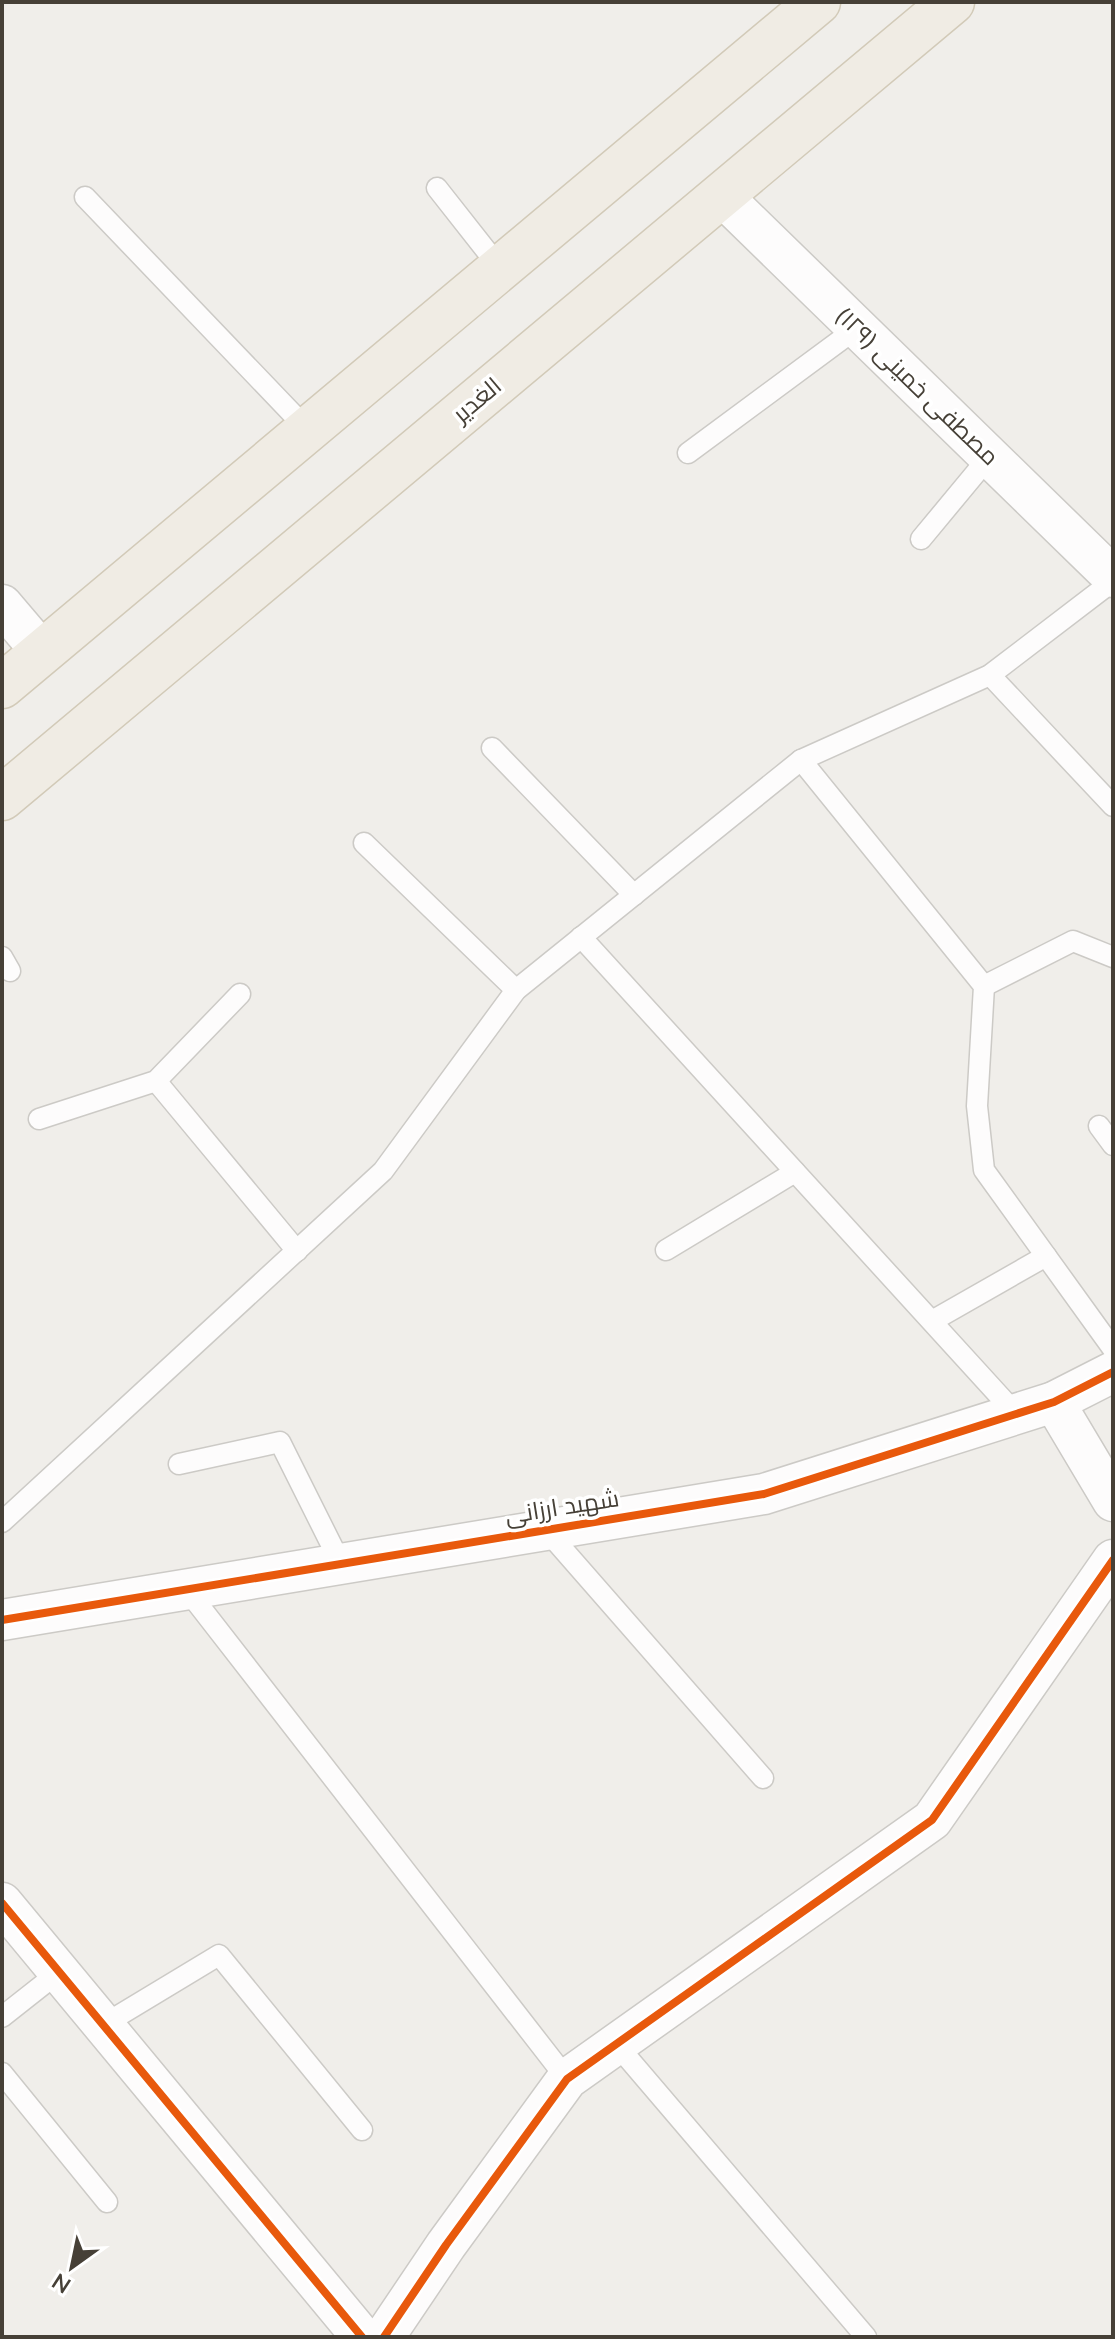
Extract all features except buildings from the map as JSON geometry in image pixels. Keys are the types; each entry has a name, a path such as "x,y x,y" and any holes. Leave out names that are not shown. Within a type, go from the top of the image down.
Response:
{"main road":[{"path":"2,686 818,2"},
{"name":"الغدیر","path":"2,798 952,2"}],"street":[{"name":"مصطفی خمینی (۱۲۹)","path":"721,195 1113,579"},
{"path":"2,605 42,652"},
{"name":"شهید ارزانی","path":"2,1620 764,1494 1054,1402 1113,1372"},
{"path":"1054,1402 1113,1501"},
{"path":"384,2337 446,2245 567,2079 932,1820 1113,1560"},
{"path":"2,1903 362,2337"}],"lane":[{"path":"437,188 500,268"},
{"path":"85,197 308,430"},
{"path":"688,453 857,328"},
{"path":"921,539 989,457"},
{"path":"2,1522 383,1171 516,990 801,760 990,675 1113,579"},
{"path":"990,675 1113,806"},
{"path":"492,748 634,895"},
{"path":"801,760 984,986 977,1106 984,1170 1113,1349"},
{"path":"364,843 516,990"},
{"path":"581,937 1016,1414"},
{"path":"984,986 1073,941 1113,957"},
{"path":"39,1119 156,1081 240,994"},
{"path":"156,1081 297,1251"},
{"path":"1099,1126 1113,1145"},
{"path":"666,1250 795,1172"},
{"path":"932,1321 1046,1256"},
{"path":"179,1464 280,1442 341,1564"},
{"path":"546,1530 763,1778"},
{"path":"187,1590 567,2079"},
{"path":"103,2025 219,1955 362,2130"},
{"path":"2,2017 59,1972"},
{"path":"616,2044 866,2337"},
{"path":"2,2073 107,2202"}],"cycle path":[{"path":"2,1620 764,1494 1054,1402 1113,1372"},
{"path":"384,2337 446,2245 567,2079 932,1820 1113,1560"},
{"path":"2,1903 362,2337"}]}
